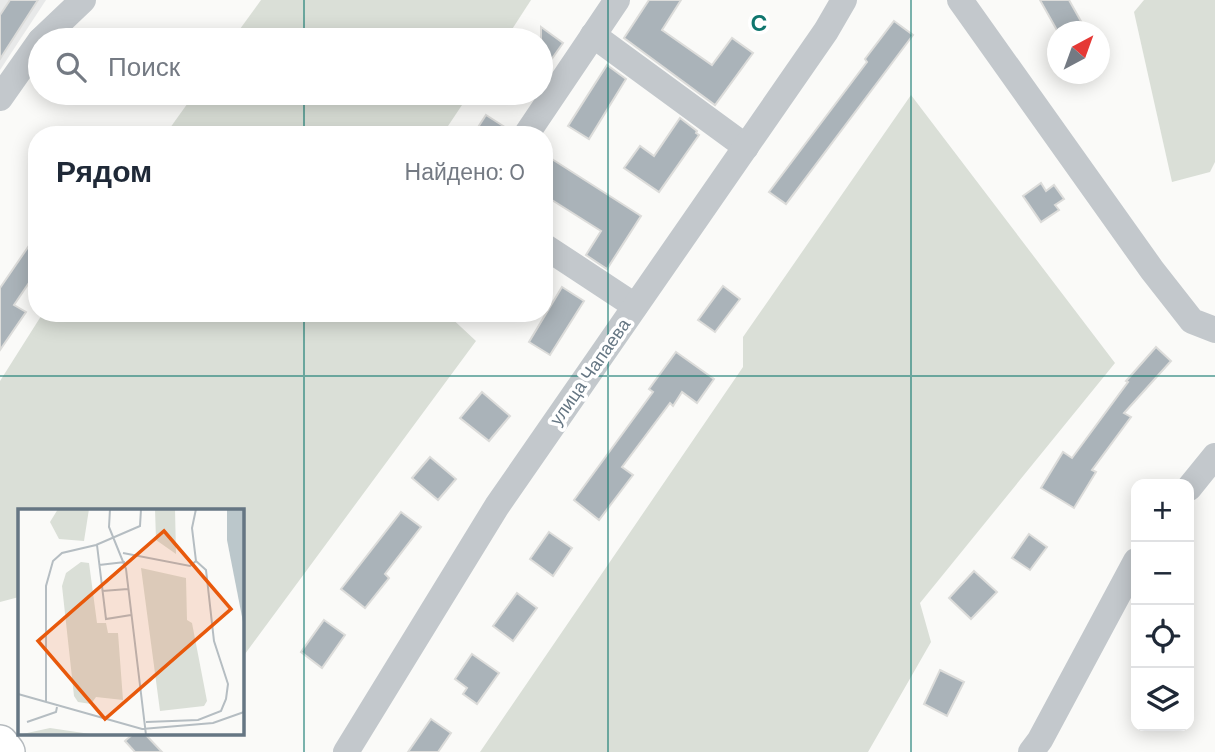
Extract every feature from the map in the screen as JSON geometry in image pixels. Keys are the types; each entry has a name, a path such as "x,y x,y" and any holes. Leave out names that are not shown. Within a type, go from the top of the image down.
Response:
{"main road":[{"path":"0,743 7,752"}],"street":[{"path":"54,28 83,0"},
{"path":"553,95 617,0"},
{"name":"улица Чапаева","path":"346,752 497,506 826,31 844,0"},
{"path":"960,0 1152,270 1192,321 1215,330"},
{"path":"593,35 746,146"},
{"path":"0,98 28,58"},
{"path":"532,126 546,105"},
{"path":"553,252 635,306"},
{"path":"1194,482 1215,456"},
{"path":"1031,752 1131,570"}],"shaded area":[{"path":"0,0 46,0 0,70"},
{"path":"261,0 531,0 513,28 241,28"},
{"path":"1144,0 1215,0 1215,162 1210,172 1172,182 1134,12"},
{"path":"911,95 1115,363 920,603 931,642 868,752 480,752 743,367 743,337"},
{"path":"186,105 462,105 448,126 171,126"},
{"path":"37,322 456,322 476,341 243,657 243,509 18,509 18,597 0,602 0,381"}],"building":[{"path":"10,0 38,0 0,59 0,15"},
{"path":"649,0 681,0 662,30 712,65 732,38 753,53 715,105 624,38"},
{"path":"1040,0 1069,0 1081,21 1052,21"},
{"path":"894,21 913,35 786,204 769,192 867,62 865,59"},
{"path":"553,36 563,43 553,57"},
{"path":"607,65 626,79 589,139 568,126"},
{"path":"486,115 503,126 479,126"},
{"path":"680,118 699,135 659,192 624,168 640,146 654,156"},
{"path":"553,160 641,216 607,269 586,255 601,231 553,201"},
{"path":"1041,183 1046,191 1054,185 1064,199 1055,205 1059,210 1041,222 1023,196"},
{"path":"28,247 28,284 14,305 26,312 0,350 0,288"},
{"path":"723,286 740,299 715,332 698,320"},
{"path":"562,287 584,301 550,355 529,342 541,322 553,322 553,302"},
{"path":"1156,347 1171,361 1124,413 1131,417 1092,470 1096,472 1074,508 1041,488 1063,452 1072,458 1128,382 1126,381"},
{"path":"676,352 714,379 697,403 682,392 673,406 670,403 622,467 633,475 599,520 574,500 653,392 649,389"},
{"path":"482,392 510,416 489,441 460,418"},
{"path":"430,457 456,479 438,500 412,478"},
{"path":"401,512 421,527 385,574 389,578 365,608 341,589"},
{"path":"549,532 572,548 553,576 530,559"},
{"path":"1029,534 1047,547 1030,570 1012,558"},
{"path":"974,571 997,592 971,619 949,598"},
{"path":"517,593 537,608 513,641 493,626"},
{"path":"324,620 345,635 322,668 301,652"},
{"path":"472,654 499,673 477,704 463,694 467,688 455,679"},
{"path":"940,670 964,682 947,716 924,704"},
{"path":"431,719 451,733 438,752 408,752"},
{"path":"133,734 145,734 162,752 135,752 125,741"}]}
